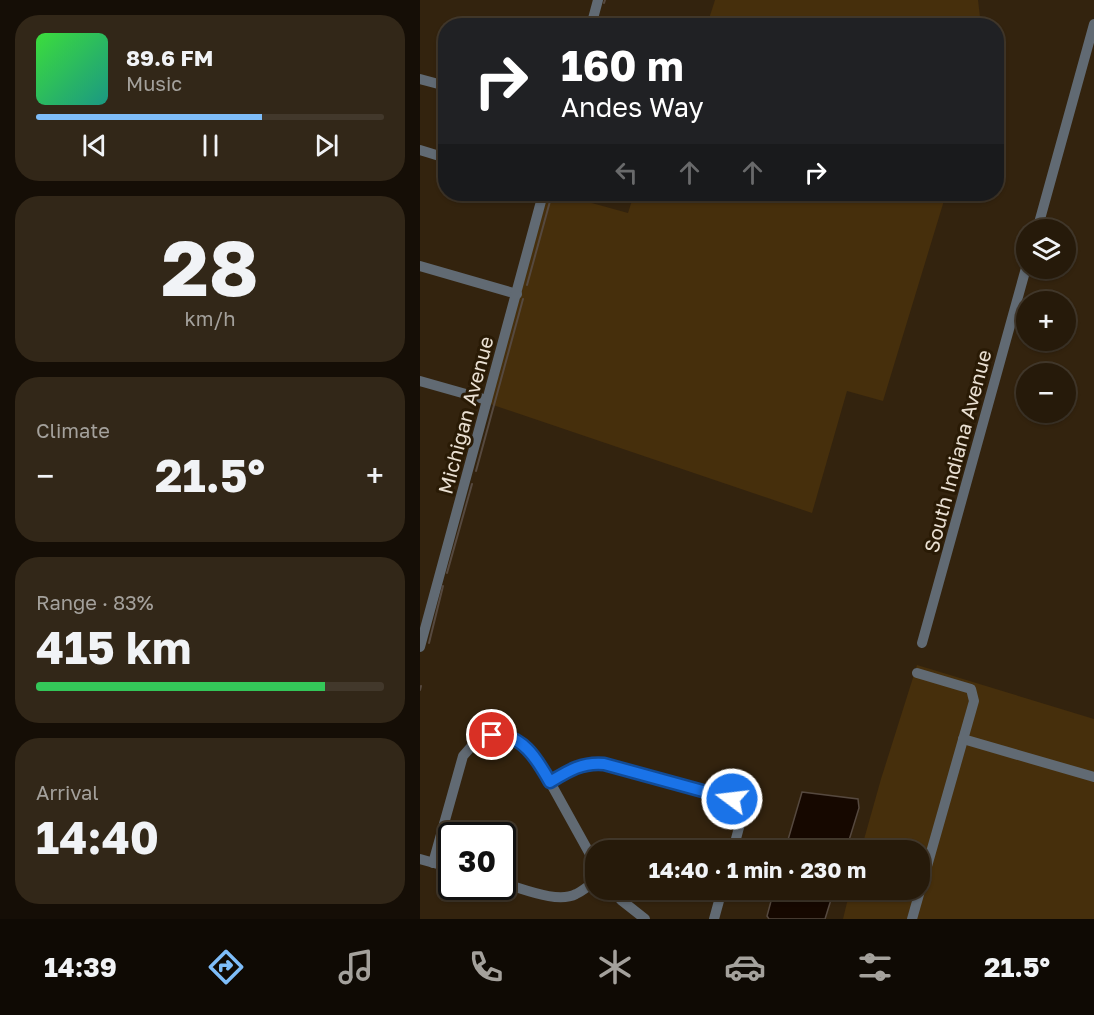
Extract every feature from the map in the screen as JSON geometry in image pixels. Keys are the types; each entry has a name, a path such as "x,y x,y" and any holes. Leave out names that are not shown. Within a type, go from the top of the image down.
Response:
{"street":[{"path":"593,18 598,0"},
{"path":"1040,219 1094,24"},
{"path":"420,79 438,84"},
{"path":"420,150 438,156"},
{"name":"Michigan Avenue","path":"420,647 541,201"},
{"path":"420,266 517,294"},
{"name":"South Indiana Avenue","path":"922,643 1023,279"},
{"path":"420,381 487,400"},
{"path":"912,919 974,701 971,689 917,673"},
{"path":"433,863 463,756 477,740 500,734 518,741 540,764 585,845"},
{"path":"963,739 1094,777"},
{"path":"550,782 571,769 597,763 732,799 741,810 736,840"},
{"path":"420,859 438,864"},
{"path":"516,886 546,895 563,897 576,894 585,888"},
{"path":"621,900 645,919"},
{"path":"714,919 719,900"}],"shaded area":[{"path":"715,0 978,0 980,17 976,18 709,18"},
{"path":"545,201 584,201 628,213 632,201 944,201 883,401 847,391 812,513 490,404"},
{"path":"917,665 1094,719 1094,919 843,919 848,900 930,900 930,840 864,840"},
{"path":"802,792 858,799 859,808 849,840 788,840"},
{"path":"771,900 831,900 825,919 769,919 767,916"}],"waterway":[{"path":"527,285 550,201"},
{"path":"476,471 523,299"},
{"path":"447,573 472,484"},
{"path":"429,643 443,586"},
{"path":"420,690 421,686"}],"route":[{"path":"492,735 512,737 525,746 540,764 550,782 571,769 590,763 604,764 732,799"}]}
